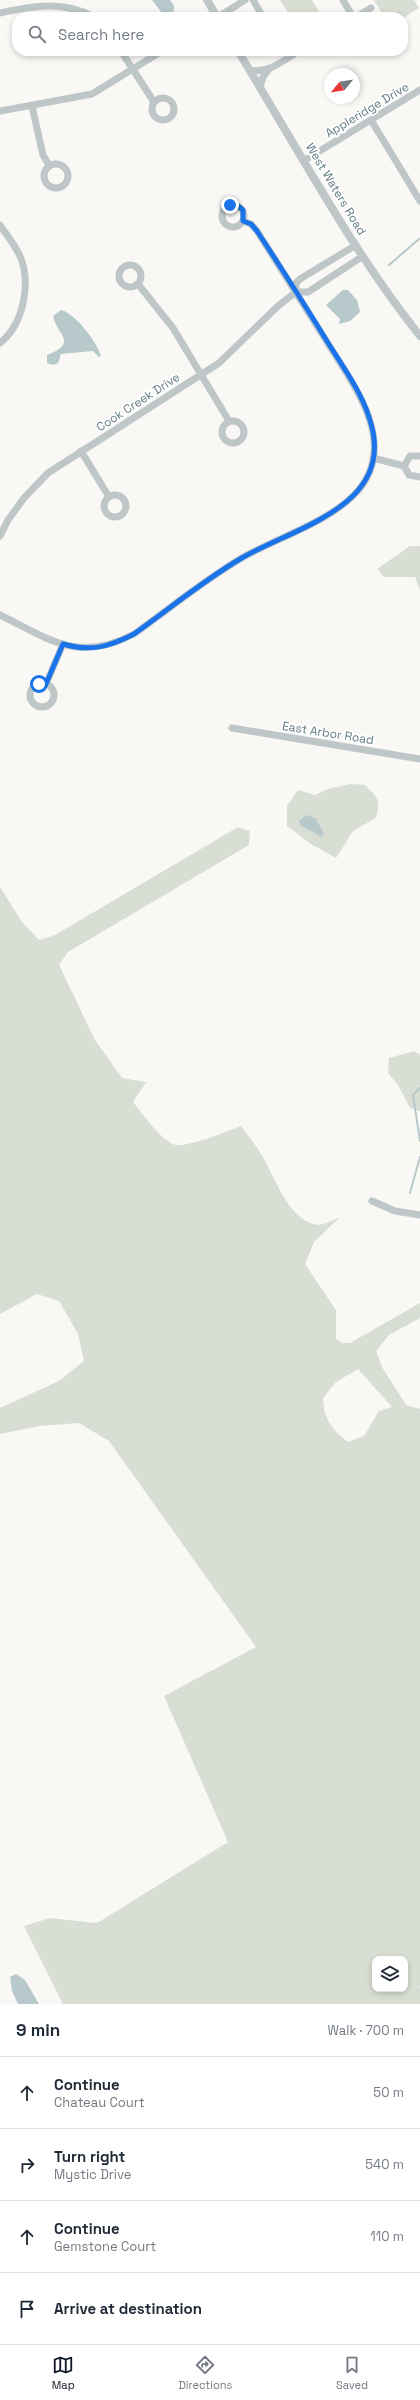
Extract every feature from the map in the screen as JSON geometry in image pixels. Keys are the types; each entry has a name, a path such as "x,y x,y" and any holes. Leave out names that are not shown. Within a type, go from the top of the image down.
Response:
{"street":[{"path":"207,0 215,12"},
{"path":"226,12 245,0"},
{"path":"253,0 260,12"},
{"path":"343,0 351,12"},
{"path":"0,13 36,5 56,4 69,5 84,12"},
{"path":"364,12 371,8"},
{"path":"124,56 154,102"},
{"path":"0,111 92,94 154,56"},
{"name":"West Waters Road","path":"241,56 362,256 395,304 420,336"},
{"path":"250,70 257,72 269,69 291,56"},
{"path":"260,87 263,76 269,69"},
{"name":"Appleridge Drive","path":"305,160 420,90"},
{"path":"32,106 42,155 49,165"},
{"path":"371,120 420,201"},
{"path":"0,615 50,640 63,644 86,648 99,648 115,644 134,634 240,559 344,506 366,479 371,469 374,449 369,417 349,377 257,231 251,224 243,221"},
{"path":"0,225 19,254 24,272 25,289 14,326 0,343"},
{"name":"Cook Creek Drive","path":"296,292 296,283 300,279 356,245"},
{"name":"Cook Creek Drive","path":"0,536 8,520 38,482 81,451 202,374 234,350 253,328 296,292 308,292 362,256"},
{"path":"138,284 173,328 229,421"},
{"path":"81,451 109,497"},
{"path":"404,466 410,456 420,456"},
{"path":"373,458 404,466"},
{"path":"404,466 408,475 420,477"},
{"path":"46,684 63,644"},
{"name":"East Arbor Road","path":"232,728 420,759"},
{"path":"372,1201 396,1211 420,1215"}],"shaded area":[{"path":"152,0 170,0 174,6 173,12 161,12"},
{"path":"280,0 312,0 319,12 288,12"},
{"path":"374,0 414,0 419,8 408,15 408,12 381,12"},
{"path":"343,290 348,290 357,300 360,312 350,321 339,324 340,319 326,305"},
{"path":"61,310 73,316 79,322 95,343 101,356 99,357 93,351 61,354 58,363 53,365 47,363 47,355 57,351 62,347 64,342 64,338 55,323 53,316"},
{"path":"410,546 420,546 420,590 415,577 384,577 377,569"},
{"path":"351,784 365,785 376,796 378,807 376,818 353,831 336,858 311,844 287,826 287,806 298,790 315,795 328,789"},
{"path":"306,815 315,818 324,833 322,837 300,825 299,821"},
{"path":"238,827 250,831 249,845 68,952 59,965 95,1040 122,1078 146,1082 133,1102 165,1139 176,1145 190,1144 241,1126 260,1152 284,1197 297,1214 304,1220 317,1225 339,1218 314,1242 305,1264 336,1310 336,1339 342,1343 350,1343 420,1303 420,1318 389,1335 376,1351 382,1367 406,1405 420,1409 420,1986 418,1988 420,1987 420,2004 63,2004 24,1926 50,1918 97,1923 228,1842 164,1696 256,1647 109,1441 79,1423 39,1426 0,1434 0,1408 59,1381 84,1361 78,1334 59,1301 37,1294 0,1314 0,887 22,922 39,940 55,935","holes":["358,1369 392,1407 379,1411 364,1436 348,1442 337,1433 327,1418 323,1398 336,1382"]},
{"path":"414,1051 420,1055 420,1111 410,1108 398,1085 388,1073 389,1058"},
{"path":"16,1974 25,1980 39,2004 18,2004 12,1991 10,1977"}],"waterway":[{"path":"389,265 419,239"},
{"path":"420,1088 413,1095 420,1141"},
{"path":"410,1193 420,1157"}],"route":[{"path":"39,684 46,684 63,644 72,647 99,648 115,644 134,634 240,559 329,516 344,506 366,479 371,469 374,449 373,431 362,401 349,377 290,281 257,231 251,224 243,221 244,214 241,207 230,205"}]}
